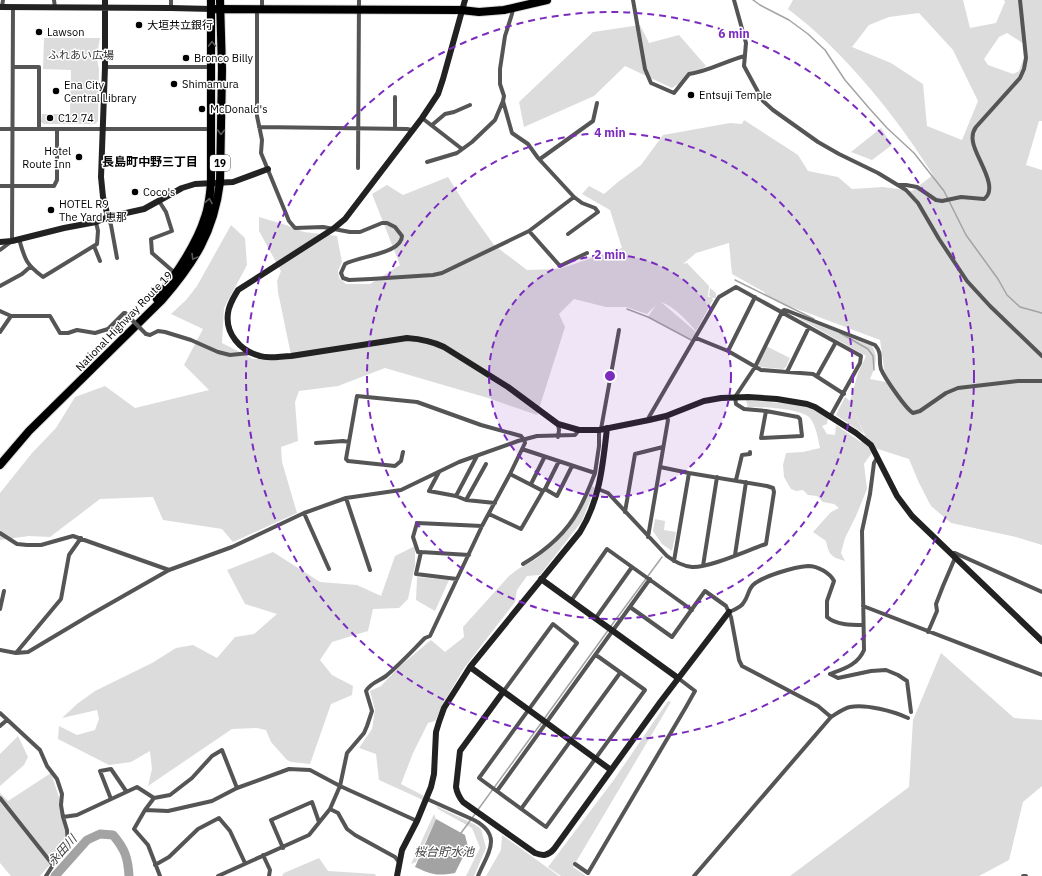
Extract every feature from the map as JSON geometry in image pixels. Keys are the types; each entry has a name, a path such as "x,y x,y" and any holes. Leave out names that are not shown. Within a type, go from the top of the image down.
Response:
{"highway":[{"name":"National Highway Route 19","path":"0,460 158,297 186,256 200,230 216,183 222,69 216,9 211,0"},
{"name":"National Highway Route 19","path":"0,465 7,455 180,279 209,230 218,199 212,129 212,67 216,9 220,0"},
{"path":"216,9 260,9 359,4 486,12 513,8 546,0"}],"street":[{"path":"2,0 1,7 216,9"},
{"path":"54,0 55,8"},
{"path":"105,0 101,177 103,197 111,224 116,258"},
{"path":"171,0 171,8"},
{"path":"262,0 260,9 257,116 262,140 261,153 286,216 293,227 333,229 343,232 360,232 385,222 395,226 402,236 400,244 393,249 356,259 345,264 341,270 341,275 343,278 349,280 433,275 442,273 529,231 574,197"},
{"path":"465,0 461,10 441,89 422,118 352,210 333,229 238,290 231,301 228,313 228,325 232,335 239,345 261,357 291,356 407,338 420,338 433,342 457,355 508,387 558,424 578,430 603,429 649,420 666,416 704,402 736,397 777,399 815,407 856,432 871,445 897,496 922,527 1042,641"},
{"path":"633,0 644,69 651,83 674,93 689,74 704,71 736,58 745,56"},
{"path":"734,0 746,43 745,69 756,86 762,101 808,135 829,148 878,173 906,190 918,203 939,239 968,281 990,306 1042,356"},
{"path":"898,185 916,187 936,200 960,197 984,199 988,195 990,186 973,142 973,132 1020,78 1024,69 1026,58 1020,0"},
{"path":"358,168 359,4"},
{"path":"12,241 12,67 14,7"},
{"path":"427,162 457,153 472,142 495,120 504,96 500,84 500,69 505,36 513,8"},
{"path":"12,67 39,67 39,129"},
{"path":"104,67 212,67"},
{"path":"395,97 395,129"},
{"path":"503,101 512,133 528,144 574,197 582,203 594,208 598,212 568,234"},
{"path":"540,159 593,120 597,104"},
{"path":"432,125 445,114 470,105"},
{"path":"422,118 462,149"},
{"path":"259,127 412,130"},
{"path":"0,129 212,129"},
{"path":"0,186 54,186 57,180 57,129"},
{"path":"0,242 12,241 64,228 96,222 108,217 144,209 182,188 195,184 238,181 268,169"},
{"path":"159,201 166,212 172,231 151,239 152,252 175,273"},
{"path":"19,239 30,267 43,278 97,244 98,238 96,222"},
{"path":"529,231 560,266 587,253"},
{"path":"0,250 12,241"},
{"path":"94,246 100,261"},
{"path":"0,286 22,274 30,267"},
{"path":"649,420 649,417 658,401 719,297 736,287 859,354 861,358 860,363 830,417"},
{"path":"728,351 754,297"},
{"path":"782,312 784,310 788,311 875,345 879,350 880,366 883,373 906,407 913,412 920,411 946,393 958,388 1018,380 1042,382"},
{"path":"0,311 11,316 50,316 60,333 68,333 77,330 95,333 108,329 124,312 146,334 150,335 158,331 165,332 230,355 250,352"},
{"path":"766,411 761,438 802,436 800,420 798,417 766,411 740,408 736,404 736,397 755,367 782,312"},
{"path":"0,332 11,316"},
{"path":"787,372 809,327"},
{"path":"523,564 544,550 566,529 578,512 595,473 619,330"},
{"path":"696,338 728,351 761,370 813,374 844,394"},
{"path":"817,376 836,342"},
{"path":"218,876 310,835 330,809 340,786 347,753 364,734 372,711 366,691 371,685 379,681 393,670 424,638 430,636 482,526 525,443 521,436 481,425 417,402 357,396 346,460 395,466 401,461 403,452"},
{"path":"648,538 668,420 666,416"},
{"path":"558,424 560,430 558,437"},
{"path":"397,876 402,850 427,799 434,774 436,732 438,722 451,696 470,668 580,532 588,519 598,489 603,465 603,429"},
{"path":"0,650 28,652 169,570 232,547 304,513 346,498 401,490 459,462 537,436 558,437 575,435 578,430"},
{"path":"316,443 349,442"},
{"path":"625,512 635,454 663,447"},
{"path":"522,449 544,458 559,461 595,473"},
{"path":"736,480 742,455 750,454 750,452"},
{"path":"456,496 477,456"},
{"path":"531,484 544,458"},
{"path":"877,458 874,463 870,494 862,531 864,650 862,655 854,664 830,674 838,678 871,671 886,670 898,675 907,681 911,712"},
{"path":"489,514 521,530 559,461"},
{"path":"466,500 486,464"},
{"path":"510,474 557,496 572,466"},
{"path":"598,489 608,493 648,538 674,561 682,565 691,567 703,566 766,544 774,492 770,487 660,467"},
{"path":"438,472 428,491 456,496 466,500 495,503"},
{"path":"674,561 689,473"},
{"path":"703,566 718,477"},
{"path":"735,555 746,482"},
{"path":"346,498 370,570"},
{"path":"304,513 329,569"},
{"path":"469,555 418,552 413,537 417,523 482,526"},
{"path":"0,533 18,544 27,545 41,545 73,536 169,570"},
{"path":"16,652 61,599 69,555 81,538"},
{"path":"571,601 607,549 692,610"},
{"path":"421,552 416,574 458,579"},
{"path":"928,632 937,611 936,604 954,553 1042,592"},
{"path":"596,655 645,690 546,827 479,778 577,643 553,624 458,754 456,792 463,802 535,853 545,856 554,850 678,678 729,612 744,604 752,586 774,574 809,566 820,569 832,575 834,581 827,601 827,617 832,621 863,625"},
{"path":"595,619 632,567"},
{"path":"541,579 695,691 588,873 575,864"},
{"path":"497,790 650,579"},
{"path":"0,609 4,591"},
{"path":"630,607 672,637 705,591 726,606 729,612 739,660 742,666 818,706 831,717"},
{"path":"864,606 1042,675"},
{"path":"470,668 611,770"},
{"path":"521,809 620,673"},
{"path":"694,876 831,717 849,707 868,707 895,712 908,718"},
{"path":"0,713 40,750 47,766 57,779 62,794 61,805 67,830 68,843 46,876"},
{"path":"0,726 7,720"},
{"path":"160,876 148,845 134,828 154,798 170,795 192,778 212,756 222,750 237,788"},
{"path":"111,799 100,771 111,769 126,791"},
{"path":"145,810 168,810 212,801 237,788 289,769 310,770 340,786 417,821"},
{"path":"63,817 77,814 137,787 154,798"},
{"path":"0,798 53,865"},
{"path":"427,799 474,820 487,830 492,841 489,854 478,876"},
{"path":"282,848 271,820 312,802 320,822"},
{"path":"330,809 338,813 347,829 395,857 400,862"},
{"path":"155,865 169,857 198,829 219,818 230,831 245,863"},
{"path":"263,855 270,870 269,876"}],"green space":[{"path":"793,0 963,0 970,28 996,23 1005,2 1004,0 1042,0 1042,121 1039,121 1026,165 1042,170 1042,545 1016,537 951,523 931,506 909,459 875,448 864,464 867,489 845,538 841,553 845,561 831,555 826,541 813,532 831,512 839,508 834,504 823,502 817,496 808,495 803,490 796,491 791,489 784,477 783,465 786,453 803,452 820,448 814,424 810,418 798,412 771,408 748,407 746,400 804,405 828,417 827,424 822,426 827,434 835,435 836,425 861,442 865,435 853,409 864,434 836,415 845,397 850,401 858,373 866,356 795,316 872,346 876,358 875,366 870,379 886,382 880,340 776,301 767,296 764,292 732,274 729,243 696,253 683,264 687,263 709,286 708,297 711,297 709,296 710,288 716,293 716,298 712,298 713,300 696,331 676,310 661,302 696,332 692,340 648,317 656,305 647,314 626,307 606,307 574,299 559,314 565,327 537,415 488,398 385,368 338,386 299,391 295,402 298,441 281,447 282,462 297,513 233,542 222,529 163,520 153,497 100,499 50,537 29,536 0,540 0,493 32,453 56,428 75,397 105,386 135,408 209,390 184,365 203,329 171,314 186,300 197,286 231,225 245,238 247,265 224,308 222,343 253,359 291,355 278,292 277,281 281,271 259,231 259,217 304,232 337,236 342,262 338,271 339,278 346,284 370,284 400,265 372,194 387,185 403,195 448,177 494,245 527,270 559,269 622,248 610,210 582,194 589,186 604,194 641,165 663,135 730,123 742,124 744,120 798,155 808,171 838,177 852,189 883,187 912,191 933,175 903,130 849,64 829,44 788,9","holes":["919,13 953,50 978,101 962,140 927,126 923,84 891,63 852,47 869,25 889,17","1007,33 1024,44 1026,52 1019,71 1013,74 988,65 984,59 999,37"]},
{"path":"640,25 649,43 679,35 706,66 672,88 625,66 594,96 524,127 519,102 593,32"},
{"name":"ふれあい広場","path":"44,38 100,38 97,57 99,69 98,121 95,124 44,124 41,122 42,114 70,114 71,70 43,69"},
{"path":"881,128 892,145 872,160 851,152"},
{"path":"766,346 790,358 786,367 783,369 759,367 758,363"},
{"path":"592,486 595,488 582,521 540,575 527,576 517,590 515,602 464,668 435,721 428,723 413,753 401,784 424,796 423,800 379,780 376,754 359,748 372,729 375,710 370,691 381,686 400,666 431,640 445,652 464,637 463,627 509,576 536,559 555,543 574,521"},
{"path":"655,519 665,521 664,530 676,532 672,551 662,544 653,531"},
{"path":"415,546 415,565 408,599 399,608 373,609 368,631 332,642 320,660 332,675 353,686 352,695 331,704 310,764 291,762 287,760 271,742 266,730 257,728 232,729 148,786 152,769 150,751 131,762 109,765 58,739 59,726 77,735 95,730 99,719 97,710 62,718 77,704 95,691 152,663 176,648 193,645 217,658 235,637 254,634 277,614 245,604 227,570 273,552 320,582 357,585 381,596 395,556"},
{"path":"417,577 449,580 435,611 416,600"},
{"path":"941,653 1014,718 1042,720 1042,786 1023,802 1009,860 979,876 790,876 909,787 913,720"},
{"path":"668,701 671,702 573,867 586,876 561,876 548,867 613,781"},
{"path":"18,736 28,757 24,765 0,786 0,754"},
{"path":"51,773 66,818 71,840 40,876 11,876 0,863 0,793 8,801"},
{"path":"436,806 474,824 481,829 486,848 474,876 466,876 480,848 472,828 438,809"},
{"path":"434,814 436,819 416,862 411,864"},
{"path":"502,835 559,876 486,876 501,850"},
{"path":"319,858 328,871 375,874 376,876 282,876 284,873"}],"water":[{"name":"桜台貯水池","path":"436,819 465,835 468,847 455,873 434,874 415,867"}],"waterway":[{"path":"753,0 789,20 808,34 825,50 845,80 887,128 914,153 944,191 966,235 998,279 1007,295 1020,307 1042,313"},
{"path":"735,280 814,319"},
{"path":"627,309 648,317 693,341"},
{"path":"840,333 868,349 873,356 874,370"},
{"path":"611,626 662,557"},
{"path":"544,719 609,629"},
{"path":"477,811 542,722"},
{"path":"461,833 475,814"},
{"name":"永田川","path":"55,876 87,840 100,834 113,835 123,849 127,859 129,876"}],"place":[{"name":"大垣共立銀行","path":"139,25"},
{"name":"Lawson","path":"39,32"},
{"name":"Bronco Billy","path":"186,58"},
{"name":"Shimamura","path":"174,84"},
{"name":"Ena City Central Library","path":"56,91"},
{"name":"Entsuji Temple","path":"691,95"},
{"name":"McDonald's","path":"202,109"},
{"name":"C12 74","path":"50,118"},
{"name":"Hotel Route Inn","path":"79,157"},
{"name":"Coco's","path":"135,192"},
{"name":"HOTEL R9 The Yard 恵那","path":"51,210"}],"district":[{"name":"長島町中野三丁目","path":"150,161"}]}
